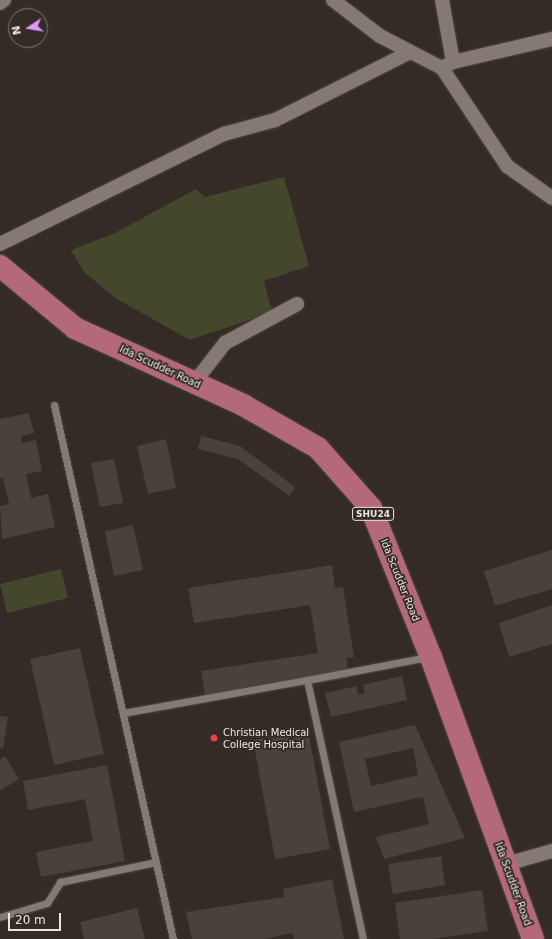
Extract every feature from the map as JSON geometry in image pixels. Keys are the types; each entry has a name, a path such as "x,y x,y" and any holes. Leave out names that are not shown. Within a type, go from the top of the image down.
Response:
{"main road":[{"name":"Ida Scudder Road","path":"0,266 75,328 243,405 318,448 371,508 431,657 533,939"}],"street":[{"path":"0,3 4,0"},
{"path":"333,0 380,36 410,52 448,65 552,39"},
{"path":"442,0 448,65 507,166 552,198"},
{"path":"0,244 224,134 275,120 410,52"},
{"path":"194,383 225,343 297,304"},
{"path":"506,864 552,851"}],"lane":[{"path":"54,405 173,939"},
{"path":"123,713 431,657"},
{"path":"307,680 364,939"},
{"path":"0,917 47,903 60,882 156,862"}],"green space":[{"path":"284,177 309,266 264,281 272,312 190,340 117,299 84,272 71,250 115,233 196,189 205,197"},
{"path":"61,569 68,598 7,613 0,584"}],"building":[{"path":"29,413 34,433 21,436 22,443 36,440 42,471 26,474 31,498 48,494 55,527 2,539 0,506 9,504 3,478 0,479 0,419"},
{"path":"201,436 240,446 295,487 289,496 238,459 198,449"},
{"path":"166,439 176,488 148,494 137,446"},
{"path":"114,459 123,503 100,507 91,463"},
{"path":"133,525 143,570 114,576 105,531"},
{"path":"552,550 552,589 495,606 484,571"},
{"path":"332,565 335,588 343,587 354,657 346,658 349,678 206,700 201,671 318,653 310,605 194,623 188,588"},
{"path":"552,605 552,644 509,657 499,623"},
{"path":"80,648 104,754 54,765 30,659"},
{"path":"402,676 407,700 331,717 325,693 357,686 358,695 365,693 363,685"},
{"path":"0,716 8,717 3,749 0,748"},
{"path":"415,725 465,838 384,859 376,837 429,824 423,797 354,812 339,742","holes":["413,748 418,775 371,786 365,759"]},
{"path":"308,730 330,849 275,859 253,740"},
{"path":"5,756 19,779 0,791 0,760"},
{"path":"107,765 125,861 41,877 36,852 93,841 85,799 28,810 23,781"},
{"path":"441,856 445,885 393,894 388,864"},
{"path":"332,879 344,939 294,939 292,933 264,939 192,939 186,912 284,897 283,889"},
{"path":"482,890 488,931 432,939 400,939 395,903"},
{"path":"137,908 145,939 84,939 80,922"}],"place":[{"name":"Christian Medical College Hospital","path":"214,738"}]}
